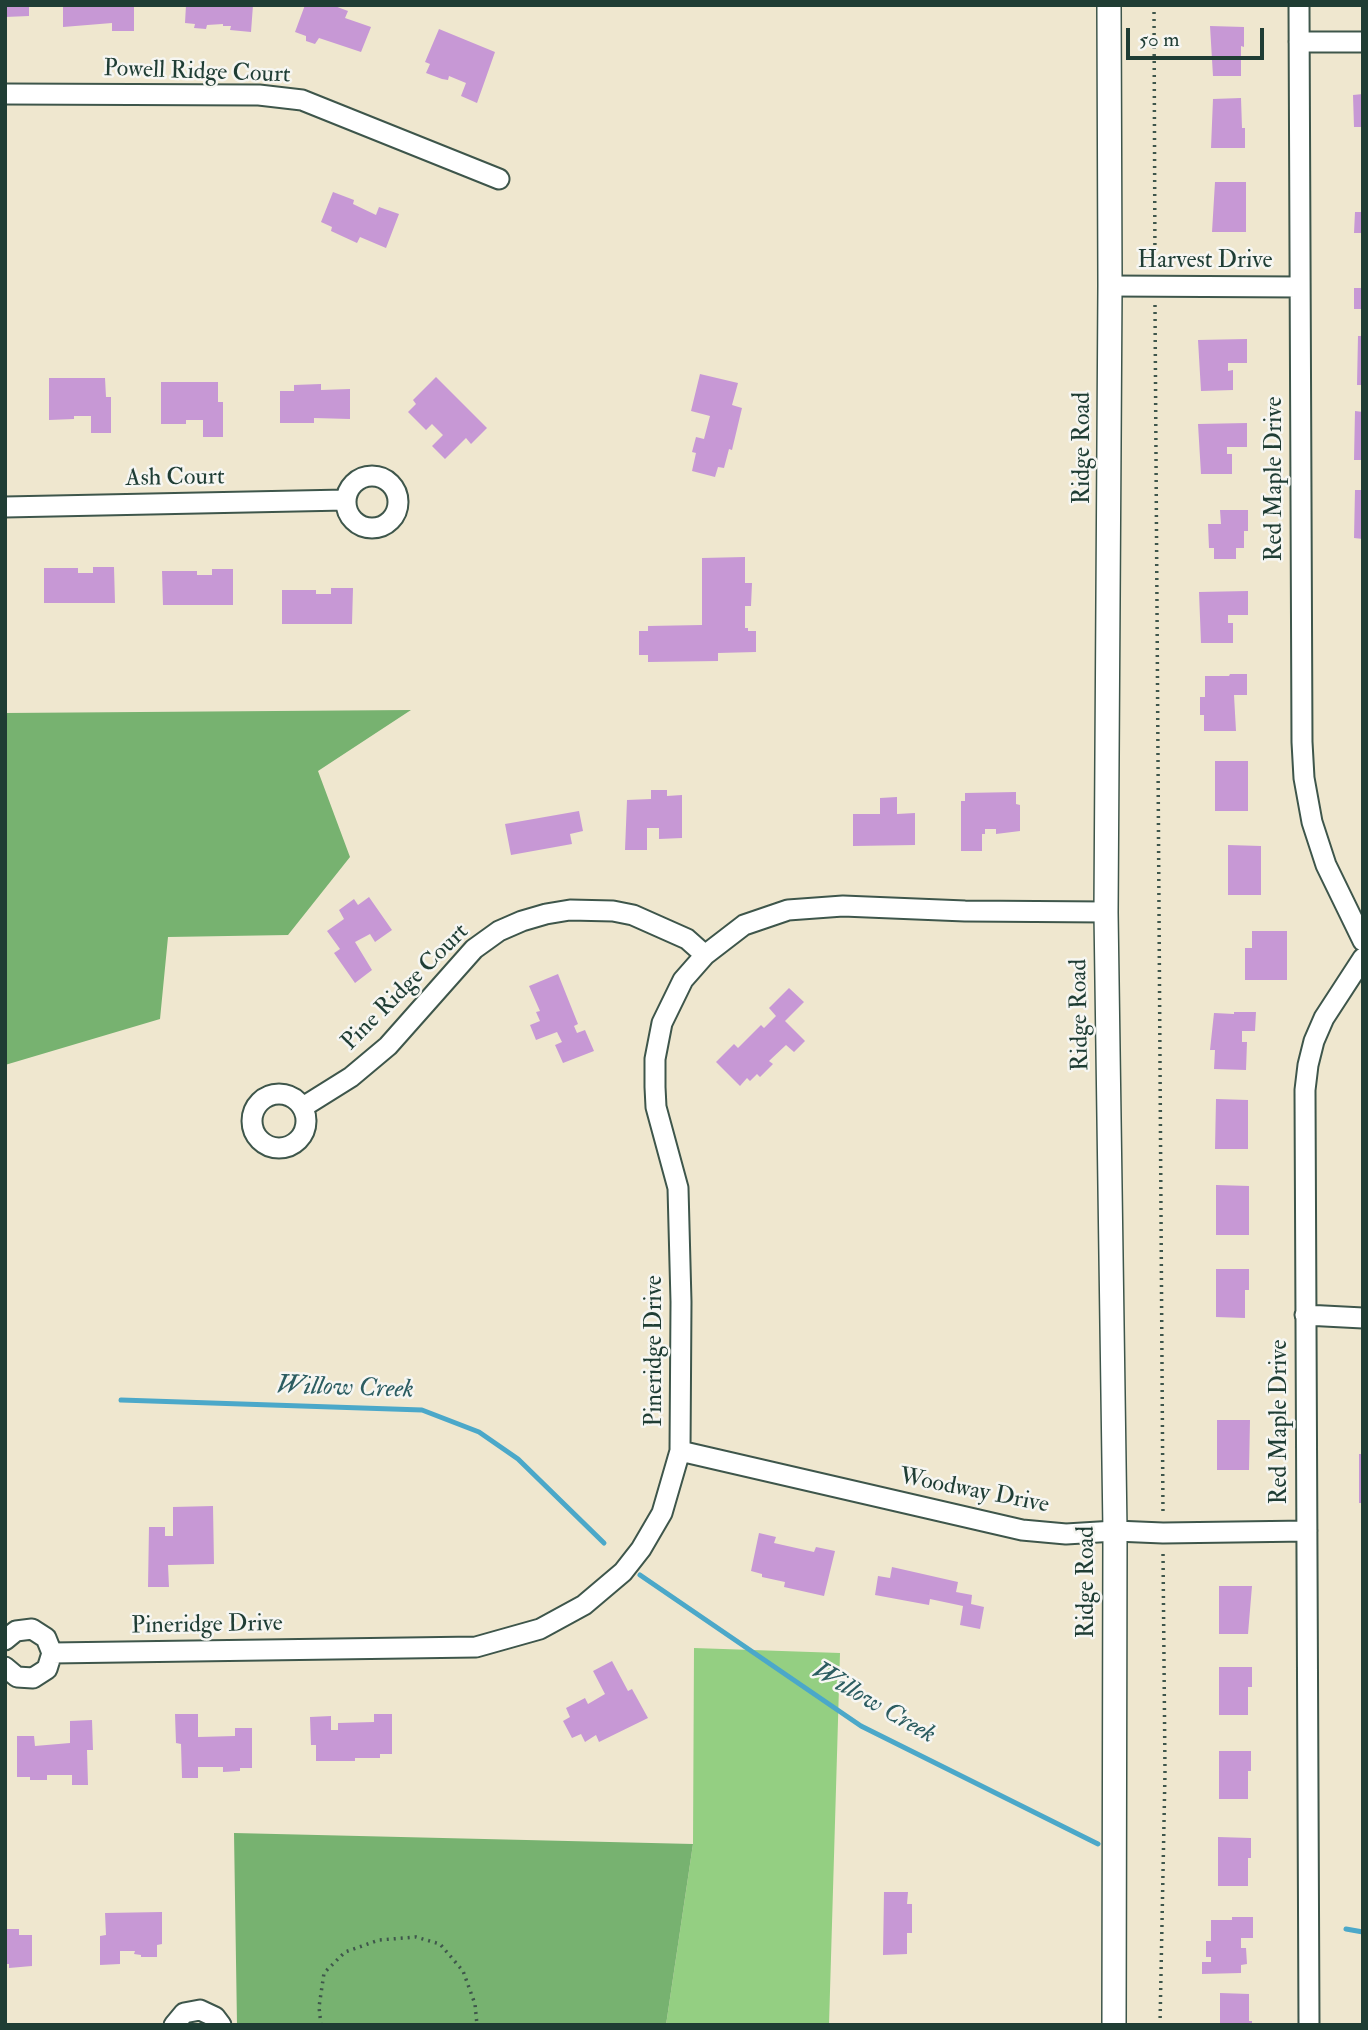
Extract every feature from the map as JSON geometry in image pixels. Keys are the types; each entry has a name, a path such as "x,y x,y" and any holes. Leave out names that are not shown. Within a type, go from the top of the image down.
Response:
{"street":[{"name":"Ridge Road","path":"1109,5 1111,286 1106,912 1115,1531 1114,2025"},
{"name":"Red Maple Drive","path":"1299,5 1304,778 1312,822 1326,865 1363,941"},
{"path":"1299,42 1363,42"},
{"name":"Powell Ridge Court","path":"5,94 259,95 302,100 499,179"},
{"name":"Harvest Drive","path":"1111,286 1300,287"},
{"name":"Ash Court","path":"5,507 345,500"},
{"name":"Pineridge Drive","path":"52,1653 476,1647 540,1629 584,1605 623,1572 641,1549 662,1513 680,1451 681,1301 678,1188 656,1107 655,1059 662,1023 684,980 705,955 744,925 788,910 843,906 965,911 1106,912"},
{"name":"Pine Ridge Court","path":"303,1107 351,1077 388,1045 474,949 522,921 570,911 613,911 633,915 687,939 705,955"},
{"name":"Red Maple Drive","path":"1309,2025 1305,1090 1314,1041 1324,1018 1363,958"},
{"path":"1305,1315 1363,1318"},
{"name":"Woodway Drive","path":"680,1451 1022,1530 1066,1534 1115,1531 1307,1531"},
{"path":"5,1640 16,1631 32,1629 46,1637 52,1653 47,1669 33,1678 17,1677 5,1667"},
{"path":"174,2025 184,2013 200,2010 215,2017 220,2025"}],"path":[{"path":"1154,5 1165,1772 1160,2025"},
{"path":"321,2025 319,2007 324,1973 345,1952 379,1940 416,1937 440,1944 463,1971 475,2004 477,2025"}],"green space":[{"path":"411,710 318,771 350,857 288,935 168,937 160,1019 5,1065 5,713"},
{"path":"694,1648 840,1653 829,2025 666,2025 693,1844"},
{"path":"234,1833 693,1844 666,2025 237,2025"}],"building":[{"path":"5,5 29,5 29,16 5,17"},
{"path":"63,5 134,5 134,31 112,31 112,23 63,27"},
{"path":"186,5 253,5 251,32 230,30 231,26 223,24 207,25 206,29 194,28 195,24 185,23"},
{"path":"305,5 332,5 348,11 345,18 371,27 361,52 319,38 315,44 306,41 306,36 295,32"},
{"path":"1210,26 1244,27 1241,76 1213,76"},
{"path":"439,29 495,52 477,103 461,96 466,83 449,76 448,80 426,73 430,64 425,62"},
{"path":"1363,94 1363,127 1354,127 1353,95"},
{"path":"1241,98 1245,148 1211,148 1213,99"},
{"path":"1215,182 1246,182 1246,232 1212,232"},
{"path":"333,192 354,200 353,204 376,215 379,207 399,214 386,248 360,237 357,243 331,231 332,227 321,222"},
{"path":"1355,212 1363,212 1363,233 1354,233"},
{"path":"1354,288 1363,288 1363,309 1354,309"},
{"path":"1358,336 1363,336 1363,385 1357,385"},
{"path":"1247,339 1247,363 1228,363 1228,371 1233,370 1233,390 1201,391 1198,340"},
{"path":"700,374 738,383 732,405 742,408 732,450 729,449 724,468 718,467 715,477 692,471 696,453 692,452 696,437 704,439 710,416 691,411"},
{"path":"436,377 487,428 471,444 466,438 445,459 432,446 443,435 432,424 426,430 408,412 416,404 413,400"},
{"path":"49,378 105,378 106,397 111,397 111,433 91,433 91,416 49,420"},
{"path":"161,382 218,382 218,402 223,402 223,437 203,437 203,420 186,420 186,424 161,424"},
{"path":"321,384 321,390 350,389 350,419 314,418 314,423 280,423 280,391 294,391 294,385"},
{"path":"1355,411 1363,412 1363,460 1354,460"},
{"path":"1247,423 1247,447 1227,447 1227,454 1232,454 1232,474 1201,474 1198,424"},
{"path":"1355,490 1363,490 1363,539 1354,538"},
{"path":"1220,510 1248,510 1248,531 1244,531 1244,548 1236,548 1236,559 1214,559 1214,548 1209,548 1208,524 1221,524"},
{"path":"745,557 745,583 752,583 751,606 745,606 745,628 748,628 748,631 756,631 756,652 718,653 718,661 648,662 648,655 639,655 639,631 648,631 648,626 702,625 702,558"},
{"path":"93,567 114,567 115,603 44,603 44,568 78,568 78,573 93,573"},
{"path":"212,569 233,569 233,605 163,605 162,571 197,571 197,575 212,575"},
{"path":"331,588 353,588 352,624 282,624 282,590 316,590 316,594 331,594"},
{"path":"1248,591 1248,615 1228,615 1228,623 1233,623 1233,643 1201,643 1199,592"},
{"path":"1247,674 1247,695 1234,695 1236,731 1204,731 1204,715 1200,715 1200,697 1205,697 1205,676"},
{"path":"1215,761 1248,761 1248,811 1215,811"},
{"path":"651,790 667,790 667,796 682,795 682,838 659,839 659,828 647,828 647,850 625,850 627,800 651,799"},
{"path":"1016,792 1016,804 1020,805 1020,831 996,834 996,829 985,829 985,834 982,834 982,851 961,851 961,801 965,801 965,793"},
{"path":"897,797 897,814 915,813 915,845 853,846 853,814 880,814 880,798"},
{"path":"579,811 583,831 570,834 572,844 511,855 505,824"},
{"path":"1228,845 1261,846 1261,895 1228,895"},
{"path":"369,897 392,930 375,942 370,934 355,942 372,970 355,983 334,953 340,949 327,931 344,919 339,910 354,899 358,905"},
{"path":"1252,931 1287,931 1287,980 1245,980 1245,948 1252,948"},
{"path":"558,974 578,1024 574,1026 577,1033 585,1030 594,1051 563,1063 555,1045 562,1042 557,1032 536,1040 530,1025 540,1021 536,1012 540,1011 529,986"},
{"path":"789,988 804,1002 785,1021 805,1041 794,1052 786,1045 769,1061 773,1064 760,1077 757,1074 750,1081 747,1078 740,1086 716,1062 734,1044 738,1048 761,1025 764,1028 776,1016 769,1008"},
{"path":"1256,1012 1255,1031 1242,1031 1242,1042 1247,1042 1246,1070 1214,1069 1215,1050 1210,1050 1214,1013"},
{"path":"1216,1099 1248,1100 1248,1149 1215,1149"},
{"path":"1216,1185 1249,1186 1249,1235 1216,1235"},
{"path":"1216,1269 1249,1269 1249,1290 1245,1290 1245,1318 1216,1317"},
{"path":"1217,1420 1250,1420 1249,1470 1217,1470"},
{"path":"1359,1454 1363,1454 1363,1503 1359,1503"},
{"path":"213,1506 214,1564 168,1565 169,1587 148,1587 149,1527 165,1527 165,1536 173,1536 173,1507"},
{"path":"759,1533 776,1537 774,1543 814,1552 816,1547 835,1551 824,1596 784,1587 785,1582 762,1577 762,1574 751,1571"},
{"path":"892,1567 958,1582 956,1592 972,1595 971,1604 984,1607 980,1629 960,1625 963,1606 930,1599 929,1605 875,1595 878,1576 890,1578"},
{"path":"1219,1586 1252,1586 1248,1634 1219,1634"},
{"path":"612,1661 628,1691 632,1689 648,1718 599,1742 596,1735 585,1742 581,1734 572,1738 563,1721 570,1717 566,1708 585,1698 588,1704 605,1694 593,1671"},
{"path":"1219,1667 1252,1667 1252,1687 1248,1687 1248,1715 1219,1715"},
{"path":"175,1714 198,1714 198,1737 235,1736 235,1728 252,1728 252,1768 223,1772 223,1767 198,1767 198,1778 182,1778 181,1744 176,1743"},
{"path":"374,1714 392,1714 392,1754 380,1754 380,1758 355,1758 355,1761 316,1761 316,1745 311,1745 310,1717 331,1716 331,1730 338,1730 338,1723 374,1722"},
{"path":"92,1720 93,1750 87,1750 88,1785 72,1785 72,1775 47,1775 47,1780 17,1777 17,1736 34,1736 35,1746 70,1743 70,1721"},
{"path":"1219,1751 1251,1751 1248,1799 1219,1799"},
{"path":"1218,1837 1251,1838 1248,1886 1218,1886"},
{"path":"884,1892 908,1892 907,1904 912,1904 912,1933 907,1933 907,1954 883,1955"},
{"path":"162,1912 162,1944 157,1945 157,1957 141,1957 134,1954 135,1951 120,1951 120,1964 100,1965 100,1936 106,1935 105,1913"},
{"path":"1232,1917 1253,1917 1253,1938 1241,1938 1241,1948 1246,1948 1247,1964 1241,1965 1241,1973 1202,1974 1202,1962 1211,1962 1211,1957 1206,1957 1206,1941 1211,1941 1211,1920 1232,1920"},
{"path":"5,1929 19,1929 19,1935 32,1935 32,1966 9,1968 9,1964 5,1964"},
{"path":"1220,1993 1249,1994 1249,2021 1252,2021 1252,2025 1220,2025"}],"waterway":[{"name":"Willow Creek","path":"121,1400 422,1410 479,1432 518,1459 604,1543"},
{"name":"Willow Creek","path":"640,1575 861,1726 1098,1844"},
{"name":"Willow Creek","path":"1346,1929 1363,1932"}]}
